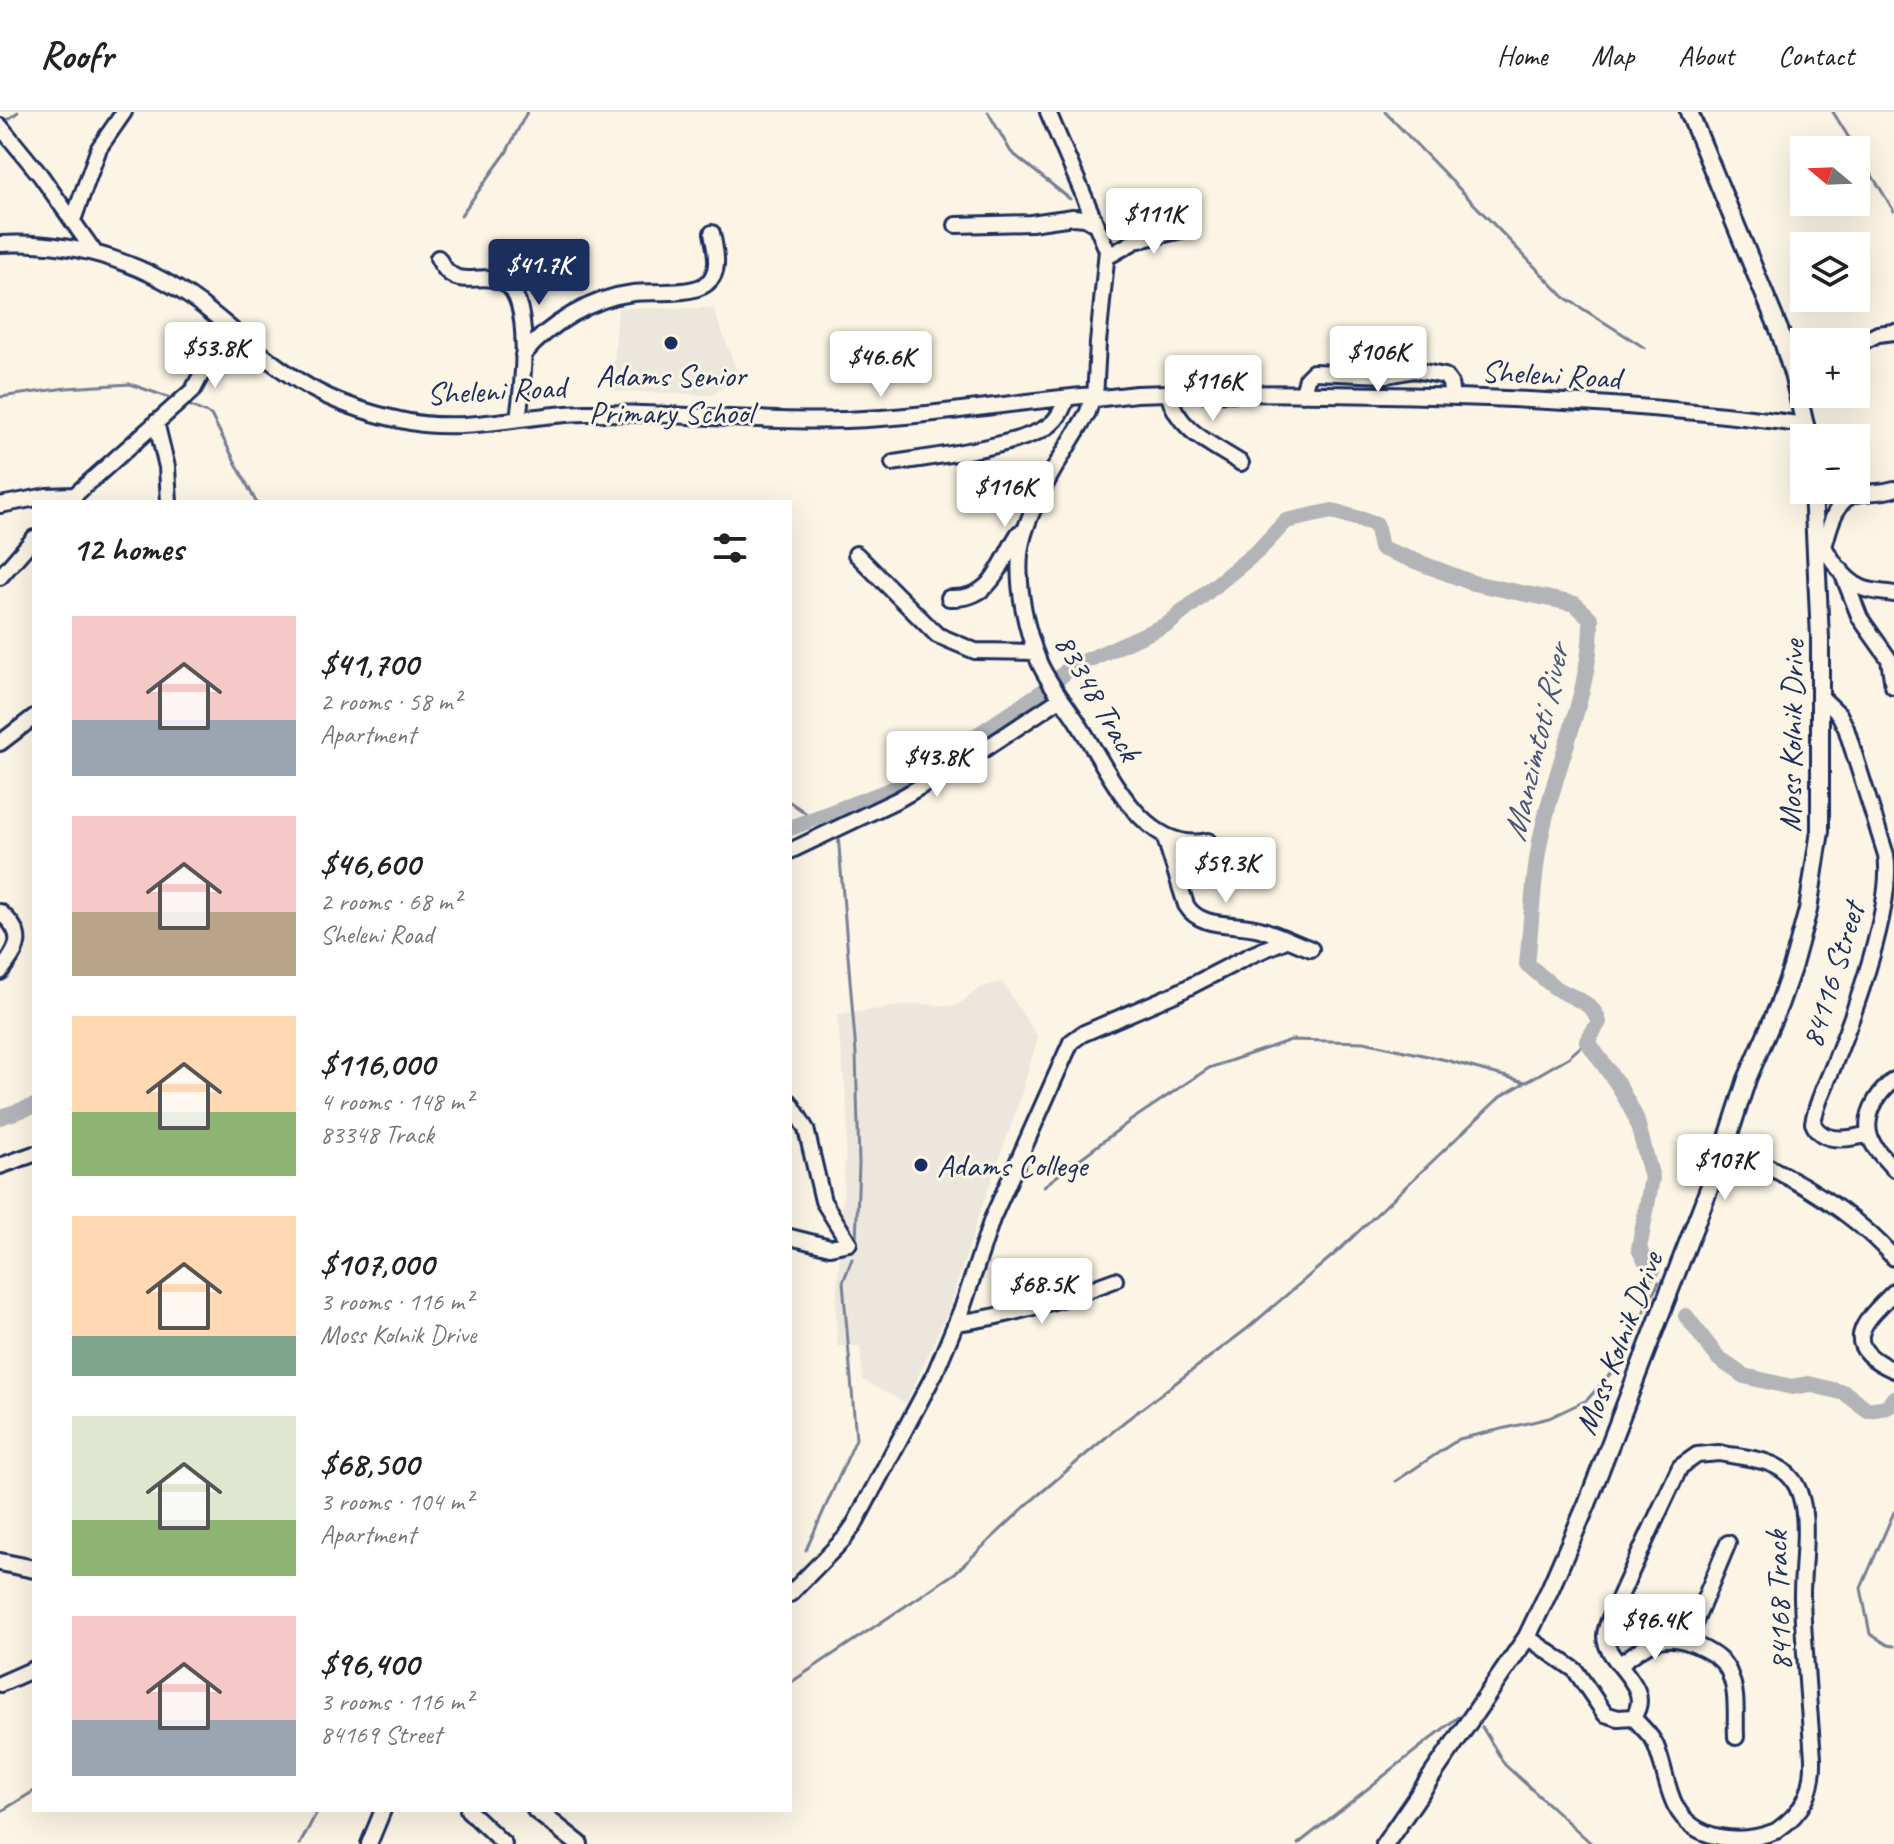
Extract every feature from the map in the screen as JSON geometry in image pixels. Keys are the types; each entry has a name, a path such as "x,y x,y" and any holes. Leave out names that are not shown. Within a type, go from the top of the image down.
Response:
{"main road":[{"path":"1689,112 1790,350"},
{"name":"Moss Kolnik Drive","path":"1385,1844 1527,1637 1587,1504 1725,1147 1747,1079 1779,1005 1806,920 1820,831 1820,540 1815,504"},
{"path":"0,1562 32,1569"},
{"path":"539,1812 579,1844"}],"street":[{"path":"73,220 99,148 124,112"},
{"path":"1048,112 1106,245 1094,397"},
{"path":"0,126 95,253"},
{"path":"956,225 1031,223 1073,217 1085,218 1097,225"},
{"path":"1107,257 1135,241 1190,228"},
{"path":"523,355 548,328 611,297 692,289 706,284 715,272 717,263 712,233"},
{"name":"Sheleni Road","path":"0,244 61,246 95,253 151,273 192,298 308,387 345,404 402,421 432,425 460,426 567,414 613,413 759,420 845,420 1067,398 1168,393 1452,397 1671,409 1790,428"},
{"path":"438,258 448,274 458,279 497,280 513,290 519,300 523,355 518,419"},
{"path":"50,500 70,498 193,390 223,322"},
{"path":"1870,338 1894,332"},
{"path":"1303,394 1307,378 1313,372 1387,375 1414,370 1445,376 1450,383 1452,397"},
{"path":"1168,393 1174,411 1193,434 1241,463"},
{"name":"83348 Track","path":"1094,397 1028,522 1019,573 1035,652 1044,673 1133,808 1164,835"},
{"path":"893,463 1010,441 1040,432 1054,422 1067,398"},
{"path":"156,422 167,467 169,500"},
{"path":"1894,489 1853,495 1844,500 1820,540 1841,570 1860,587 1894,594"},
{"path":"0,505 32,502"},
{"path":"949,598 970,597 995,576 1028,522"},
{"path":"0,577 32,540"},
{"path":"856,554 937,635 975,651 1035,652"},
{"path":"1841,570 1860,618 1889,659 1893,686"},
{"path":"792,850 899,799 977,754 1057,694"},
{"name":"84116 Street","path":"1821,697 1839,714 1846,728 1888,867 1881,916 1861,992 1813,1123 1818,1132 1833,1138 1848,1139 1869,1134"},
{"path":"0,743 32,719"},
{"path":"1164,835 1187,843 1208,841"},
{"path":"1164,835 1191,913 1220,924 1262,929 1311,949"},
{"path":"0,912 15,929 19,942 0,972"},
{"path":"792,1592 844,1539 866,1507 920,1404 956,1323 992,1219 1071,1042 1082,1034 1177,993 1286,940"},
{"path":"1894,1080 1873,1102 1869,1134 1873,1144 1894,1169"},
{"path":"792,1106 811,1143 823,1201 849,1243 830,1247 792,1238"},
{"path":"1725,1147 1817,1195 1869,1232 1894,1258"},
{"path":"0,1166 32,1155"},
{"path":"956,1323 995,1318 1042,1306 1115,1280"},
{"path":"1892,1369 1868,1354 1860,1334 1864,1323 1894,1292"},
{"name":"84168 Track","path":"1719,1453 1769,1463 1785,1472 1801,1496 1804,1526 1802,1598 1813,1767 1806,1801 1791,1821 1770,1835 1740,1843 1710,1838 1694,1829 1678,1811 1655,1743 1633,1717 1638,1710 1639,1698 1620,1664 1606,1641 1607,1627 1683,1464 1697,1455 1719,1453"},
{"path":"1687,1641 1728,1543"},
{"path":"1527,1637 1575,1670 1605,1714 1626,1719 1633,1717"},
{"path":"1620,1664 1662,1638 1687,1641 1717,1657 1728,1669 1735,1694 1736,1737"},
{"path":"0,1684 32,1670"},
{"path":"369,1844 382,1812"},
{"path":"470,1812 504,1844"}],"shaded area":[{"name":"Adams Senior Primary School","path":"618,308 713,308 739,377 712,395 612,391"},
{"name":"Adams College","path":"1002,982 1038,1037 1018,1106 949,1309 906,1403 863,1380 860,1346 837,1346 836,1306 848,1115 837,1015 917,1004 956,1006 982,987"}],"waterway":[{"path":"7,120 18,112"},
{"path":"461,215 506,153 527,112"},
{"path":"988,112 1011,152 1070,199"},
{"path":"1385,112 1564,297 1645,348"},
{"path":"1833,112 1894,211"},
{"path":"0,397 130,384 173,399"},
{"path":"184,403 211,415 255,500"},
{"name":"Manzimtoti River","path":"792,827 901,786 1048,688 1070,668 1168,624 1259,550 1286,521 1332,511 1376,524 1381,548 1473,583 1575,604 1591,619 1590,645 1581,696 1540,840 1527,964 1553,986 1586,1004 1599,1022 1587,1041 1619,1086 1636,1118 1652,1178 1639,1249 1652,1272"},
{"path":"792,803 814,819"},
{"path":"835,811 836,823"},
{"path":"838,834 856,1053 859,1164 856,1242"},
{"path":"1044,1186 1130,1121 1209,1068 1291,1040 1364,1042 1525,1082"},
{"path":"792,1682 955,1573 1030,1502 1124,1422 1248,1328 1339,1250 1500,1097 1569,1057 1587,1041"},
{"name":"Manzimtoti River","path":"0,1117 32,1107"},
{"path":"806,1550 856,1439 843,1282 852,1259"},
{"path":"1396,1481 1459,1439 1549,1418 1587,1400 1616,1367 1659,1282"},
{"name":"Manzimtoti River","path":"1686,1316 1719,1359 1744,1376 1792,1387 1809,1384 1845,1393 1868,1410 1887,1407 1894,1398"},
{"path":"1894,1512 1861,1588 1870,1634 1894,1646"},
{"path":"1298,1844 1458,1717"},
{"path":"1482,1727 1505,1765 1592,1844"},
{"path":"0,1812 32,1792"},
{"path":"300,1844 317,1812"}],"place":[{"name":"Adams Senior Primary School","path":"671,343"},
{"name":"Adams College","path":"921,1165"}]}
